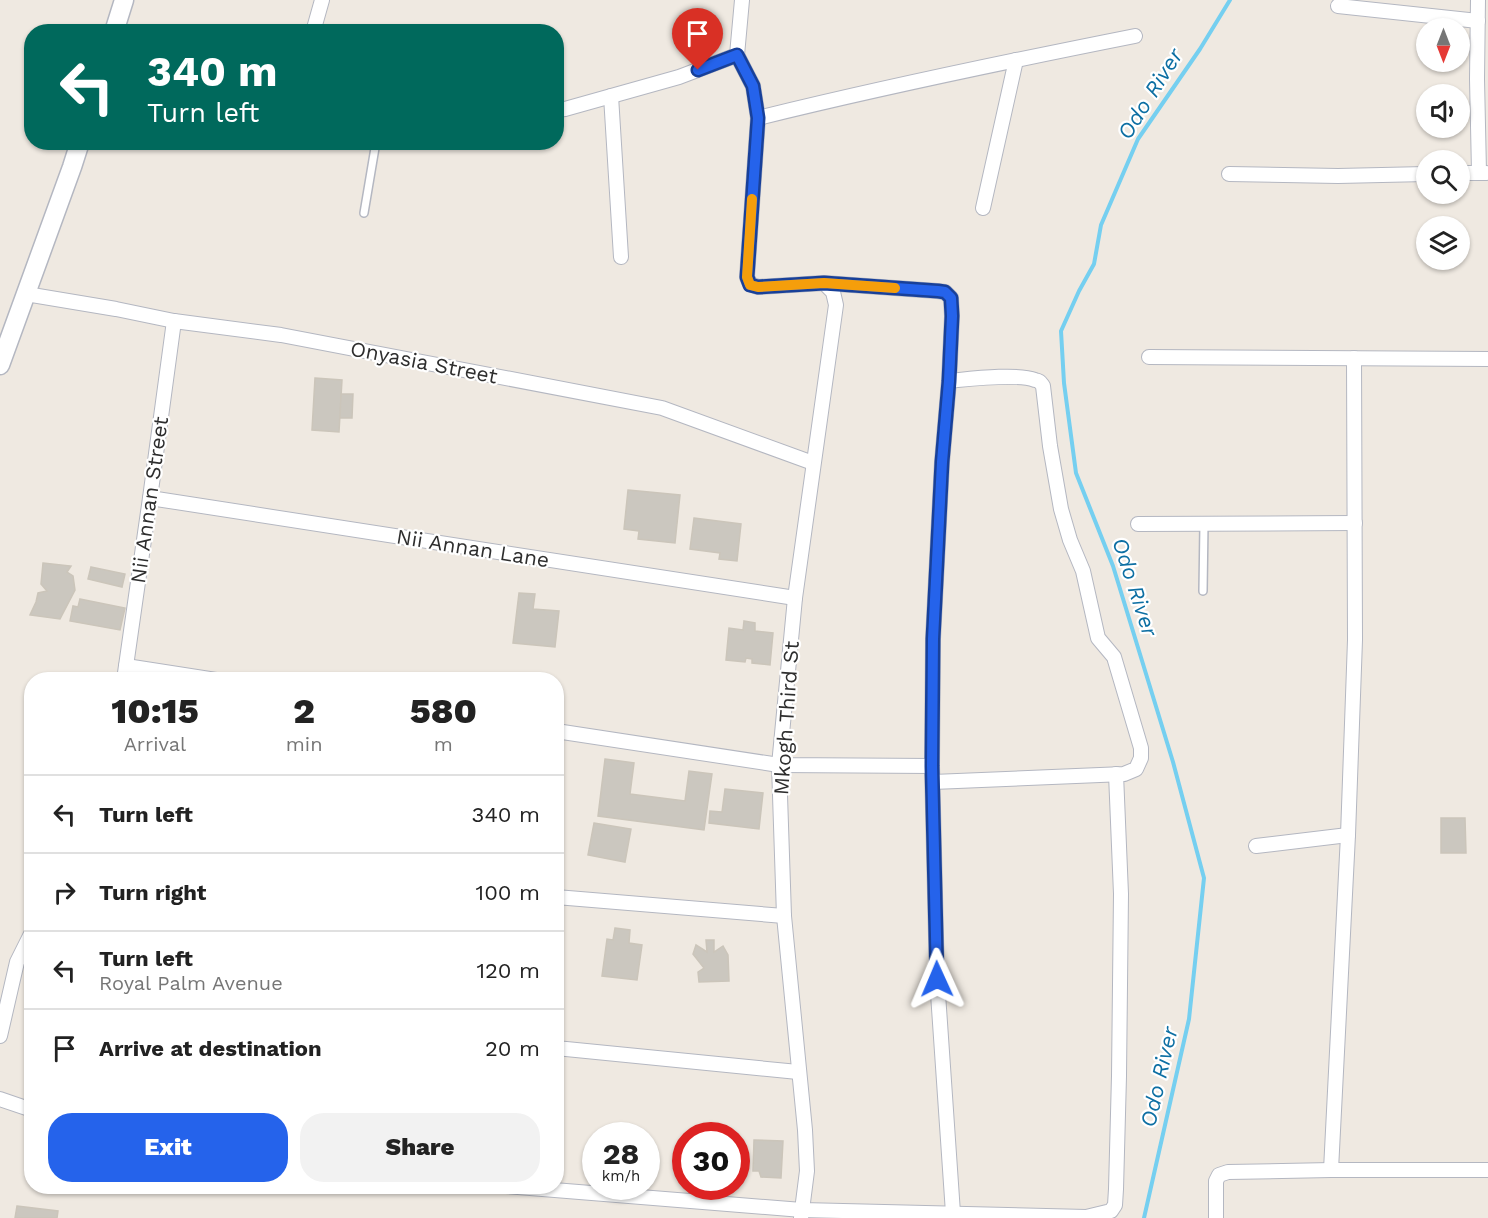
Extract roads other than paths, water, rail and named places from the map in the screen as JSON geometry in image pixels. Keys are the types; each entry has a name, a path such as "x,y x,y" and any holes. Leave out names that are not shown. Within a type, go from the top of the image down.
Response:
{"street":[{"path":"116,24 124,0"},
{"path":"315,24 322,0"},
{"path":"742,0 737,55 753,86 758,118 747,277 750,285 938,291 945,292 951,298 949,381 942,462 933,639 932,766 937,979 953,1213"},
{"path":"1478,0 1477,79 1484,173"},
{"path":"1338,6 1478,21"},
{"path":"758,118 1016,60 1136,36"},
{"path":"564,109 679,77 737,55"},
{"path":"982,208 1016,60"},
{"path":"611,96 621,257"},
{"path":"1,362 77,150"},
{"path":"1229,174 1338,176 1416,174"},
{"name":"Mkogh Third St","path":"802,1214 807,1171 805,1130 784,915 779,765 795,598 836,305 829,287"},
{"name":"Onyasia Street","path":"26,294 174,321 281,335 662,408 813,464"},
{"name":"Nii Annan Street","path":"125,672 174,321"},
{"path":"1149,357 1488,359"},
{"path":"1331,1170 1348,835 1355,640 1354,358"},
{"path":"933,782 1124,774 1136,769 1141,758 1141,748 1114,657 1098,639 1083,571 1070,540 1061,509 1043,386 1034,379 1020,377 949,381"},
{"name":"Nii Annan Lane","path":"150,498 795,598"},
{"path":"1138,524 1354,523"},
{"path":"564,732 779,765 932,766"},
{"path":"564,1191 802,1214 953,1213 1086,1217 1111,1211 1115,1205 1119,1076 1120,900 1116,774"},
{"path":"1256,846 1348,835"},
{"path":"564,898 784,915"},
{"path":"0,1036 17,962 24,948"},
{"path":"17,962 24,964"},
{"path":"564,1049 798,1072"},
{"path":"0,1099 24,1107"},
{"path":"1216,1218 1216,1181 1219,1174 1228,1172 1488,1170"}],"lane":[{"path":"364,213 375,150"},
{"path":"1203,591 1204,524"}],"waterway":[{"name":"Odo River","path":"1144,1218 1189,1019 1204,878 1173,762 1113,566 1076,473 1064,383 1061,331 1094,264 1101,225 1138,139 1200,49 1230,0"}]}
